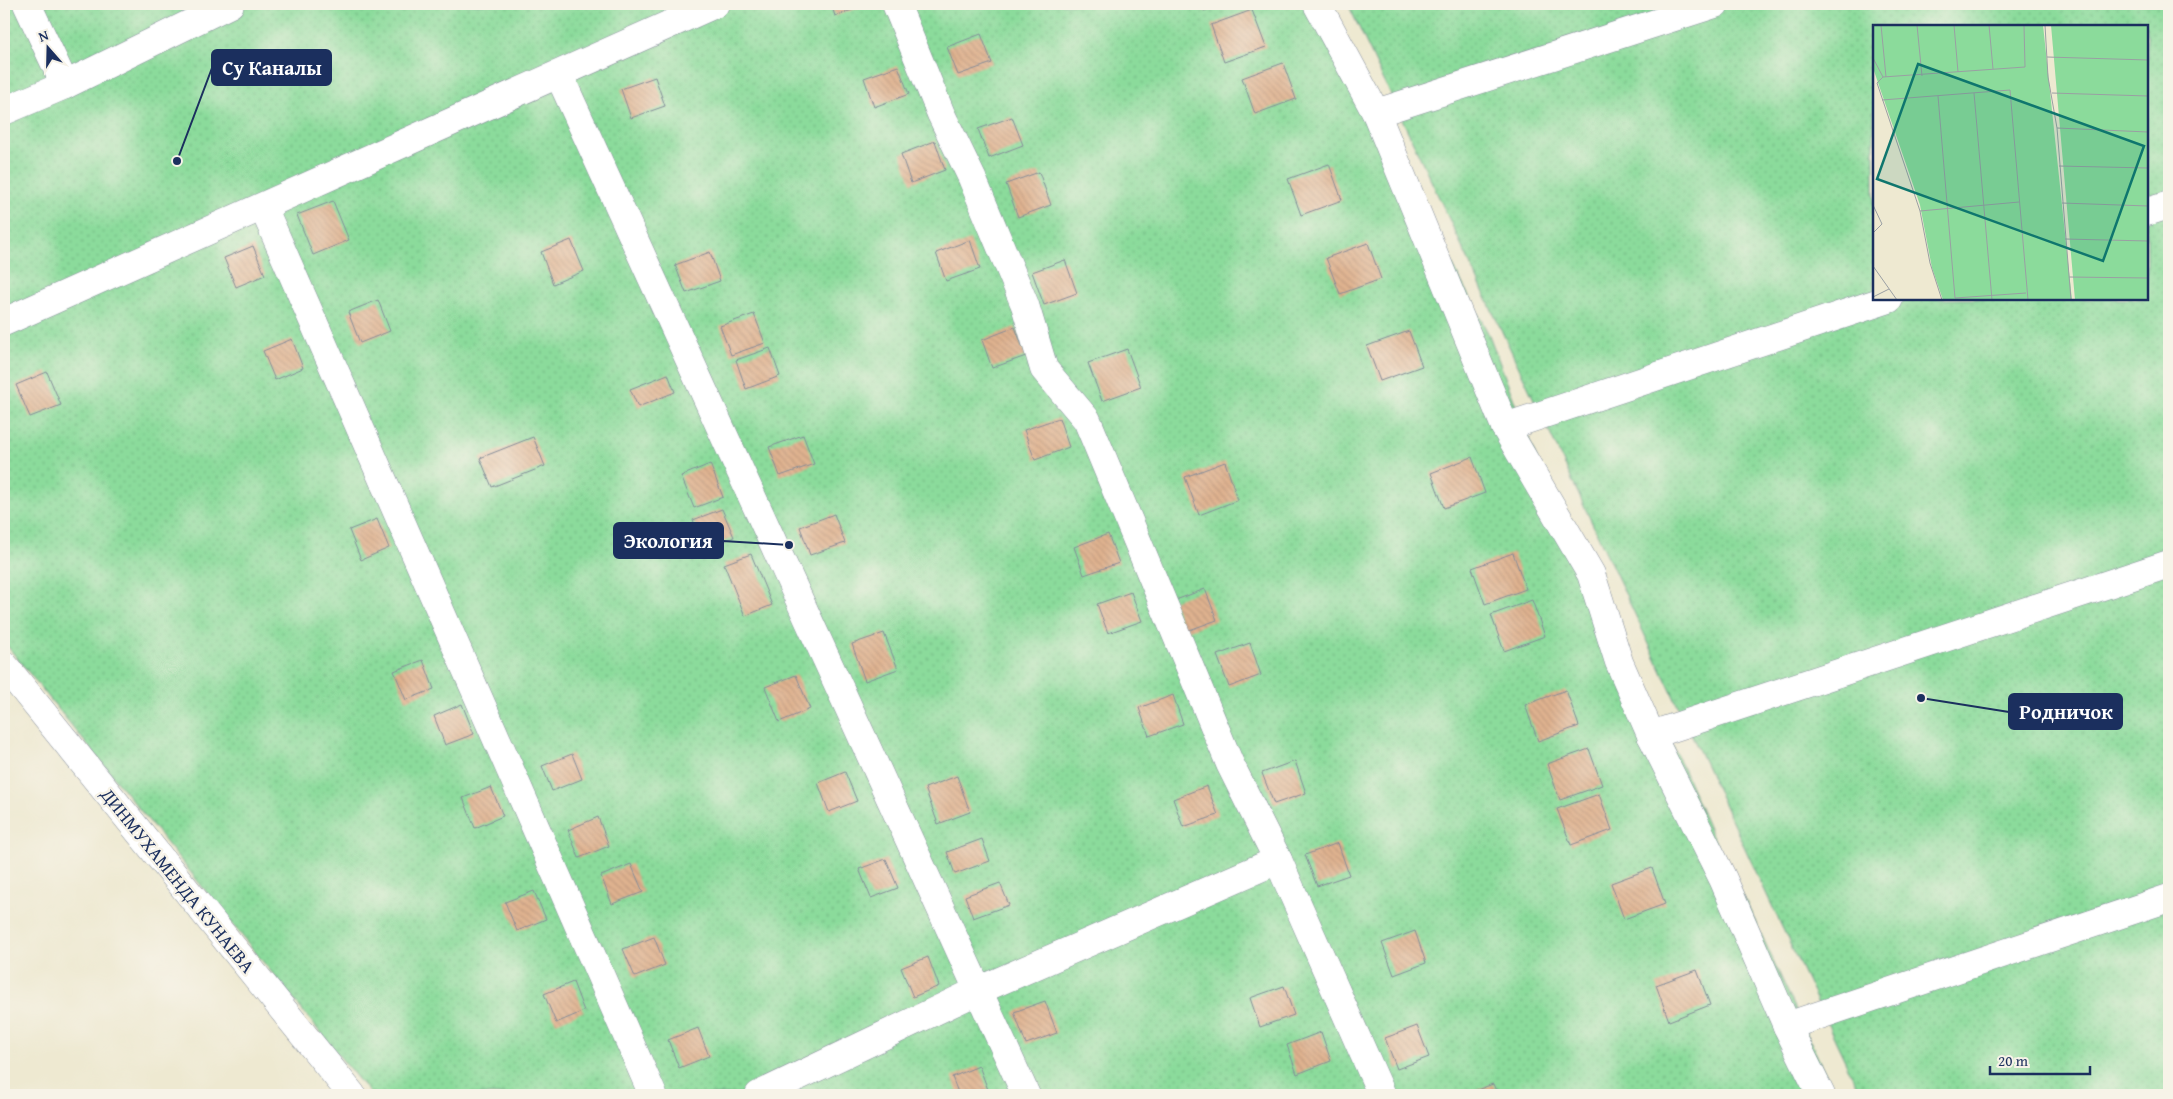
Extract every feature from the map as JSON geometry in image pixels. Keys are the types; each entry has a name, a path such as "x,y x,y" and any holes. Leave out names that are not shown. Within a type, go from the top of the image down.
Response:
{"street":[{"path":"27,4 65,85"},
{"path":"4,111 65,85 230,4"},
{"path":"4,322 715,4"},
{"path":"896,4 941,114 972,178 1025,304 1044,369 1087,420 1230,764 1278,860 1382,1095"},
{"path":"1317,4 1376,112 1505,428 1591,574 1619,662 1651,735 1723,879 1787,1026 1822,1095"},
{"path":"1376,112 1715,4"},
{"path":"559,75 1026,1095"},
{"path":"2148,212 2169,205"},
{"path":"263,207 653,1095"},
{"path":"1505,428 1886,300"},
{"path":"1651,735 2169,564"},
{"name":"ДИНМУХАМЕНДА КУНАЕВА","path":"4,665 352,1095"},
{"path":"759,1095 977,991 1278,860"},
{"path":"1787,1026 2169,898"}],"green space":[{"path":"4,4 1317,4 1489,335 1543,476 1607,614 1678,757 1709,829 1749,908 1835,1095 371,1095 4,642"},
{"path":"1348,4 2169,4 2169,1095 1861,1095"}],"building":[{"path":"831,4 869,4 835,16"},
{"path":"1201,4 1223,4 1204,11"},
{"path":"1252,10 1266,47 1224,62 1211,25"},
{"path":"981,34 992,63 958,75 947,47"},
{"path":"1283,63 1296,99 1255,114 1242,78"},
{"path":"898,66 909,94 874,107 864,78"},
{"path":"655,77 665,106 631,118 621,89"},
{"path":"1012,117 1023,145 989,158 978,129"},
{"path":"935,141 945,170 911,183 901,154"},
{"path":"1329,164 1342,200 1301,215 1288,179"},
{"path":"1039,172 1051,205 1018,217 1006,184"},
{"path":"333,201 349,240 313,255 297,215"},
{"path":"571,240 584,271 553,284 541,252"},
{"path":"970,240 980,269 946,281 936,253"},
{"path":"1368,243 1381,279 1340,294 1326,258"},
{"path":"253,246 265,275 236,287 224,258"},
{"path":"710,252 720,281 686,293 675,265"},
{"path":"1065,260 1077,293 1044,305 1032,272"},
{"path":"378,300 390,331 360,343 348,312"},
{"path":"754,314 765,343 731,355 720,326"},
{"path":"1015,327 1026,356 992,368 982,340"},
{"path":"1409,331 1422,366 1380,381 1367,346"},
{"path":"292,339 303,368 275,380 263,351"},
{"path":"770,348 780,376 746,389 736,360"},
{"path":"1127,349 1141,387 1102,401 1088,363"},
{"path":"47,372 61,405 30,417 16,385"},
{"path":"668,374 675,392 638,407 630,389"},
{"path":"1059,418 1069,447 1035,460 1024,430"},
{"path":"803,435 814,464 780,476 769,447"},
{"path":"533,437 545,466 492,487 480,458"},
{"path":"1472,457 1485,493 1444,508 1431,473"},
{"path":"1225,462 1238,500 1199,515 1185,477"},
{"path":"710,464 723,497 694,508 681,476"},
{"path":"722,509 734,537 705,549 693,520"},
{"path":"834,514 845,543 810,555 800,527"},
{"path":"377,519 389,548 361,560 349,530"},
{"path":"1108,534 1119,563 1084,575 1074,547"},
{"path":"1513,553 1526,589 1485,604 1472,568"},
{"path":"751,554 772,605 745,616 724,564"},
{"path":"1205,589 1217,620 1184,632 1173,601"},
{"path":"1131,592 1142,621 1108,633 1097,604"},
{"path":"1532,600 1545,636 1504,651 1491,615"},
{"path":"884,633 898,669 865,681 852,644"},
{"path":"1250,643 1261,675 1229,687 1217,655"},
{"path":"423,660 434,689 406,700 394,671"},
{"path":"796,675 810,709 779,722 765,687"},
{"path":"1566,690 1579,726 1538,741 1525,705"},
{"path":"1173,695 1183,724 1149,736 1139,708"},
{"path":"462,704 474,734 445,745 434,716"},
{"path":"1589,749 1602,785 1560,800 1547,764"},
{"path":"572,754 582,779 552,791 542,766"},
{"path":"1295,761 1306,793 1274,804 1262,773"},
{"path":"845,772 857,801 829,812 818,783"},
{"path":"957,776 970,812 938,824 925,788"},
{"path":"1207,786 1218,815 1183,827 1173,799"},
{"path":"491,787 503,816 475,828 463,798"},
{"path":"1599,794 1612,830 1571,845 1557,809"},
{"path":"598,817 609,846 579,858 568,830"},
{"path":"982,839 990,861 955,874 947,852"},
{"path":"1338,843 1349,875 1317,886 1305,855"},
{"path":"886,859 898,888 871,898 859,869"},
{"path":"631,864 643,892 612,904 601,876"},
{"path":"1652,868 1665,904 1624,919 1611,883"},
{"path":"1000,883 1009,905 973,918 965,896"},
{"path":"534,891 546,919 517,931 505,902"},
{"path":"1415,931 1426,963 1394,975 1382,943"},
{"path":"654,937 665,965 635,977 623,949"},
{"path":"928,957 939,986 913,997 901,968"},
{"path":"1697,970 1710,1005 1669,1021 1656,985"},
{"path":"573,982 584,1011 556,1023 544,994"},
{"path":"1284,986 1294,1015 1260,1027 1250,998"},
{"path":"1045,1001 1057,1033 1026,1044 1014,1012"},
{"path":"1417,1026 1429,1057 1397,1069 1385,1038"},
{"path":"698,1028 709,1056 679,1068 668,1040"},
{"path":"1321,1032 1331,1061 1297,1074 1287,1045"},
{"path":"979,1066 990,1095 959,1095 952,1077"},
{"path":"1493,1084 1498,1095 1463,1095"}],"place":[{"name":"Су Каналы","path":"177,161"},
{"name":"Экология","path":"789,545"},
{"name":"Родничок","path":"1921,698"}]}
